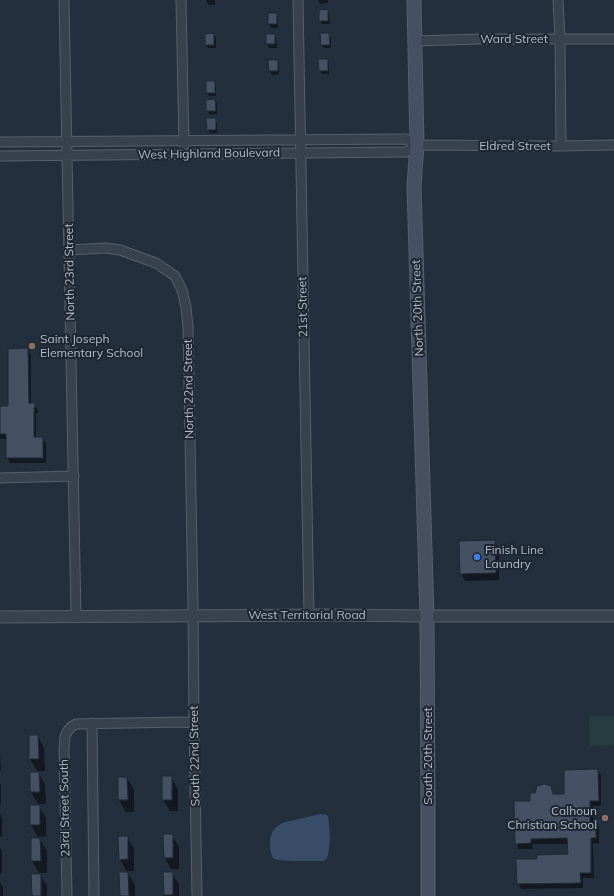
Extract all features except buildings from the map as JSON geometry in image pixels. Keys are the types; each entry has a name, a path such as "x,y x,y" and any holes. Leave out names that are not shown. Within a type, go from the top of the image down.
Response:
{"main road":[{"name":"North 20th Street","path":"414,0 417,145 414,186 427,616"},
{"name":"South 20th Street","path":"427,616 428,896"}],"street":[{"name":"North 23rd Street","path":"64,0 76,616"},
{"path":"181,0 184,154"},
{"name":"21st Street","path":"298,0 309,615"},
{"path":"558,0 561,146"},
{"name":"Ward Street","path":"415,41 614,38"},
{"path":"0,142 406,139 417,145"},
{"name":"Eldred Street","path":"417,145 614,145"},
{"name":"West Highland Boulevard","path":"0,156 406,152 417,145"},
{"name":"North 22nd Street","path":"69,250 106,248 120,250 143,258 156,263 175,276 182,290 186,307 188,327 193,615"},
{"path":"0,478 74,476"},
{"name":"West Territorial Road","path":"0,617 193,615 614,616"},
{"name":"South 22nd Street","path":"193,615 197,896"},
{"path":"94,896 92,723 194,723"},
{"name":"23rd Street South","path":"67,896 64,742 67,732 71,726 76,724 92,723"}],"green space":[{"path":"589,716 614,716 614,745 590,746"}],"water":[{"path":"321,814 327,815 329,823 330,840 326,859 323,861 292,861 274,859 270,849 270,839 275,828 285,822"}],"place":[{"name":"Saint Joseph Elementary School","path":"32,346"},
{"name":"Finish Line Laundry","path":"477,557"},
{"name":"Calhoun Christian School","path":"605,818"}]}
